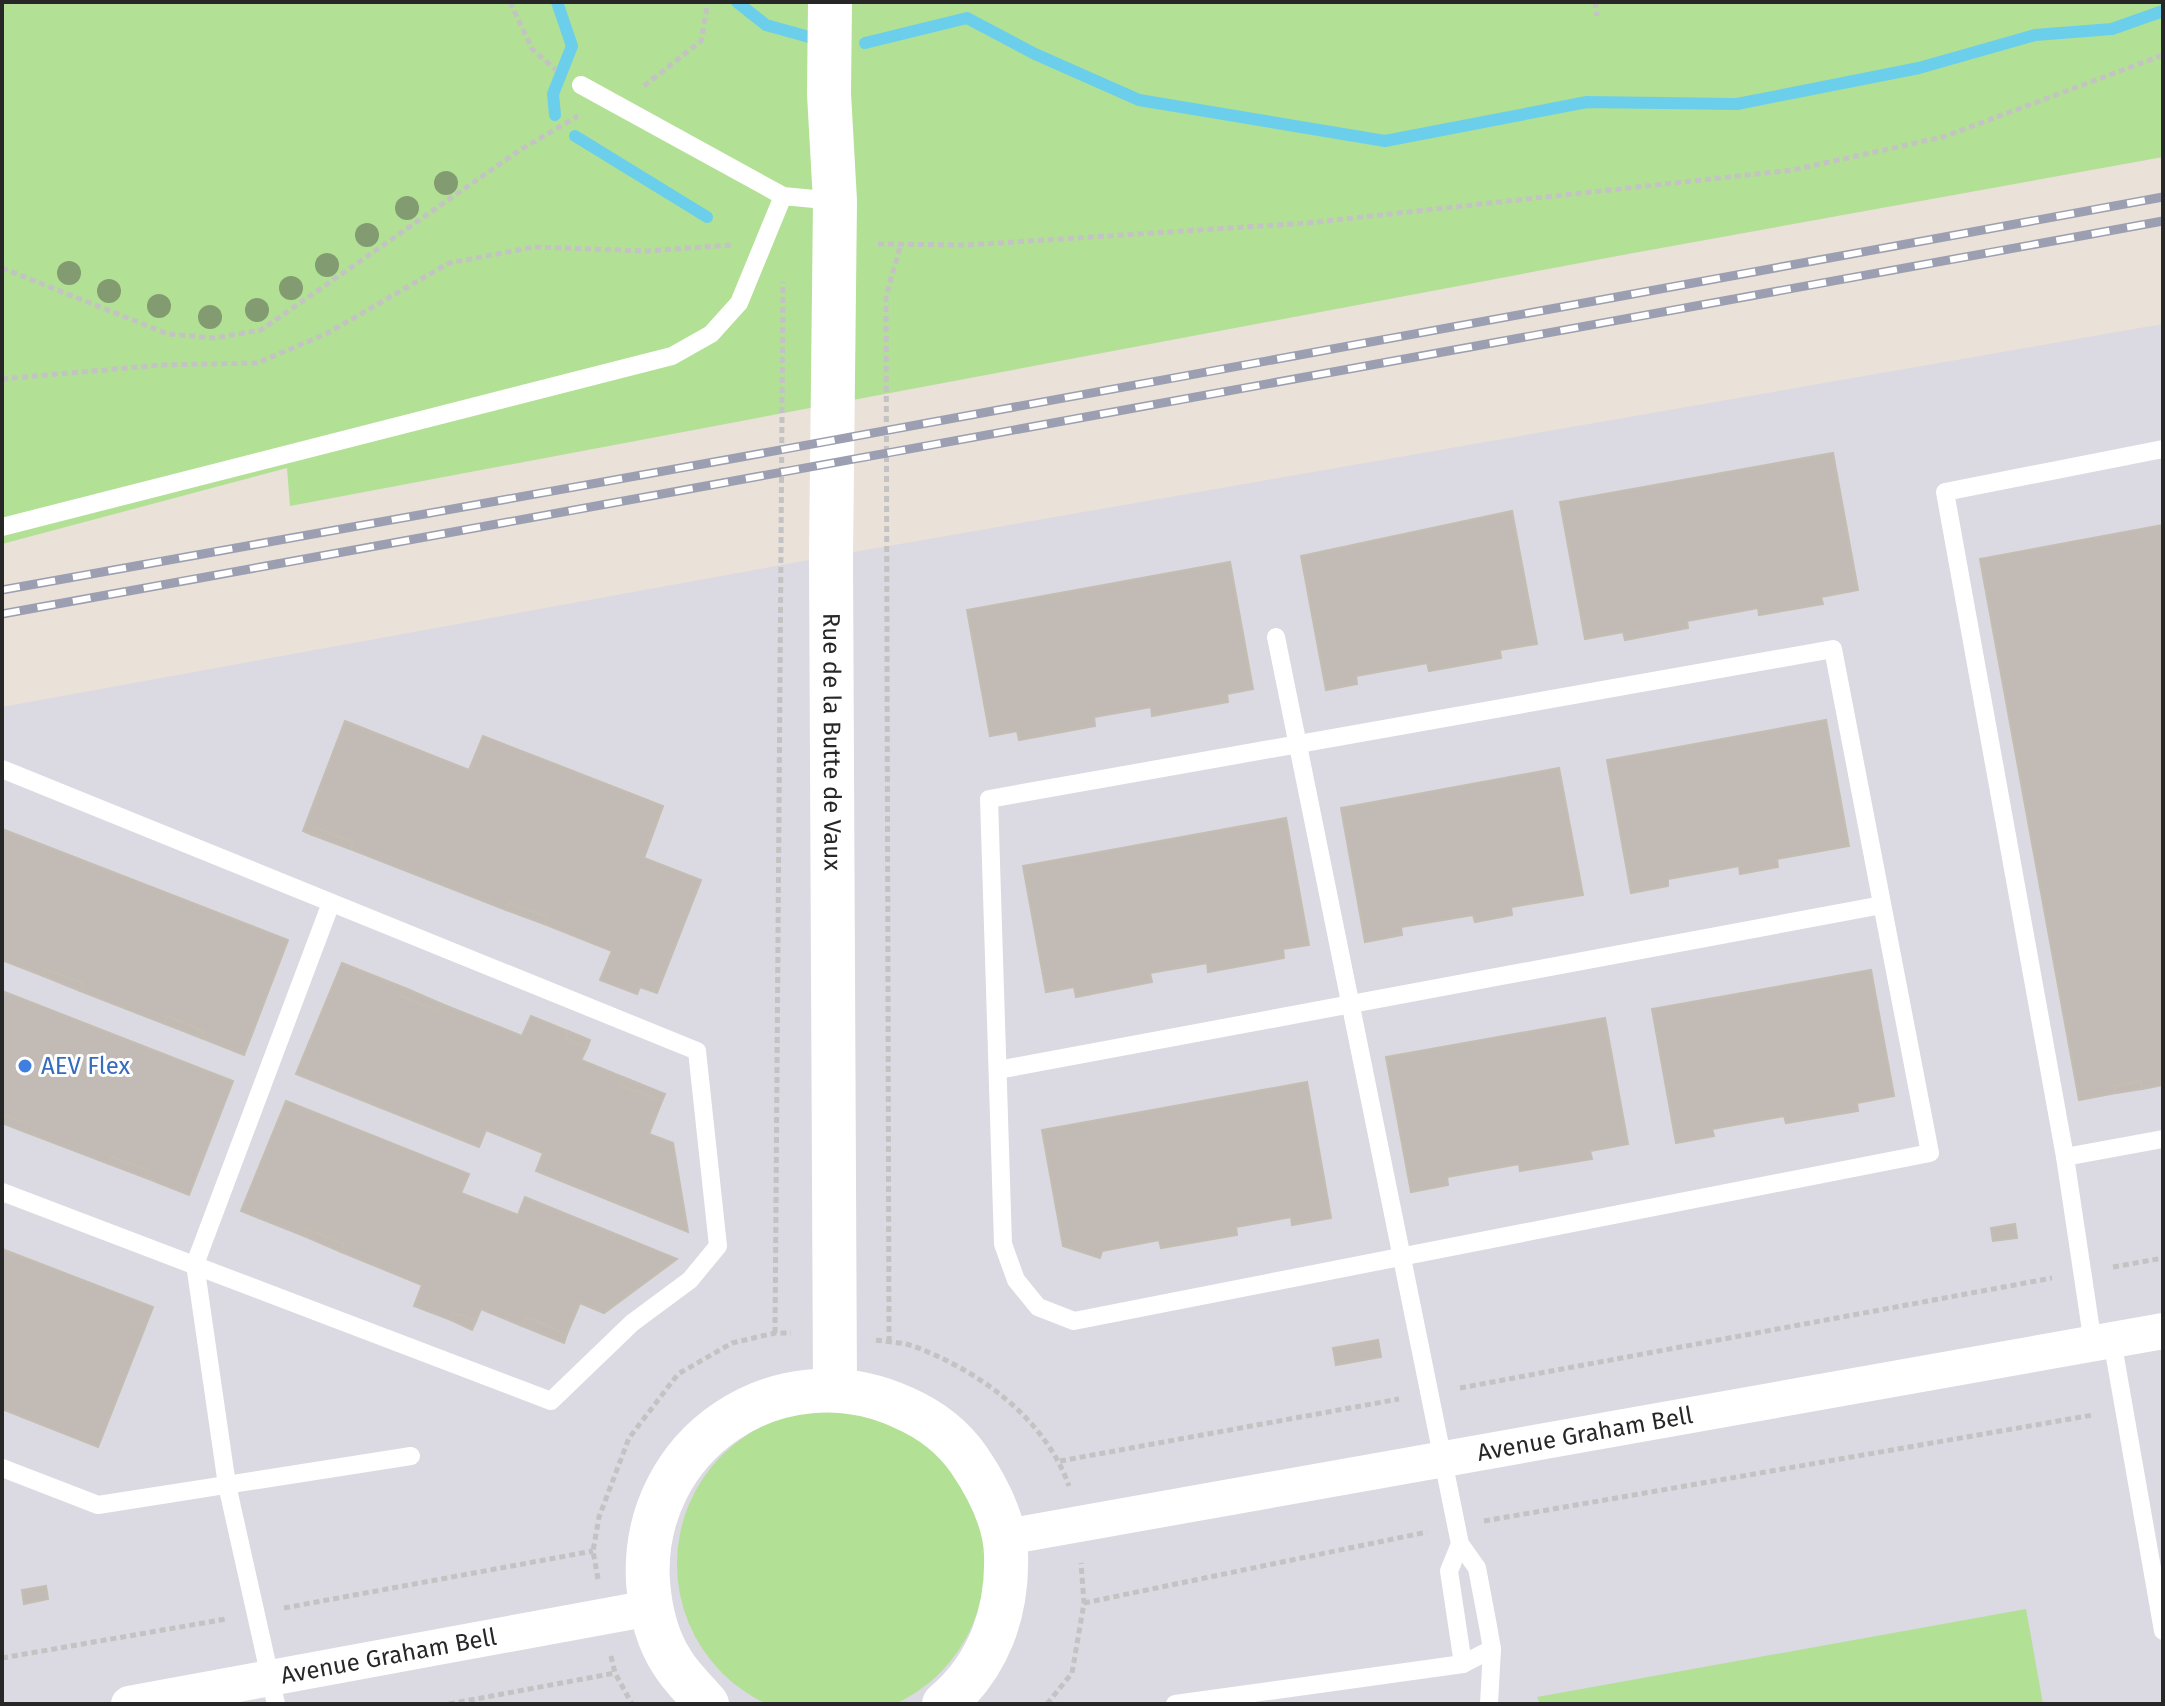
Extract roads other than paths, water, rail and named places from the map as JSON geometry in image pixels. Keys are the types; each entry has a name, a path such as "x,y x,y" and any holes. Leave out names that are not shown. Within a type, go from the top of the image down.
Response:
{"street":[{"name":"Rue de la Butte de Vaux","path":"830,5 829,94 834,222 831,588 835,1389"},
{"name":"Avenue Graham Bell","path":"1006,1537 2163,1331"},
{"path":"707,1704 671,1661 650,1608 647,1553 660,1500 688,1453 730,1417 780,1395 835,1389 881,1397 924,1417 960,1447 987,1485 1006,1537 1007,1586 993,1640 963,1688 944,1704"},
{"name":"Avenue Graham Bell","path":"129,1704 273,1692 603,1616 650,1608"}],"lane":[{"path":"581,85 834,222"},
{"path":"2,527 672,356 711,334 739,303 783,196"},
{"path":"2163,449 1945,492 2065,1157 2082,1273 2123,1410 2163,1631"},
{"path":"1276,637 1458,1535 1477,1568 1492,1649 1489,1704"},
{"path":"1833,649 1930,1153 1074,1321 1038,1307 1016,1280 1003,1244 989,799 1298,743 1833,649"},
{"path":"2,769 697,1051 718,1246 690,1280 632,1323 551,1401 2,1192"},
{"path":"273,1692 227,1485 195,1264 331,903"},
{"path":"998,1070 1882,905"},
{"path":"2065,1157 2163,1139"},
{"path":"2,1468 98,1505 411,1456"},
{"path":"1458,1535 1449,1571 1463,1664"},
{"path":"1175,1704 1463,1664 1492,1649"}],"waterway":[{"path":"555,115 553,94 572,46 557,2"},
{"path":"737,2 766,25 809,37"},
{"path":"865,43 967,18 1035,54 1139,100 1385,141 1587,102 1737,104 1919,68 2035,35 2112,29 2163,11"},
{"path":"575,136 707,217"}],"railway":[{"path":"2,590 2163,197"},
{"path":"2,614 2163,221"}],"place":[{"name":"AEV Flex","path":"25,1066"}]}
